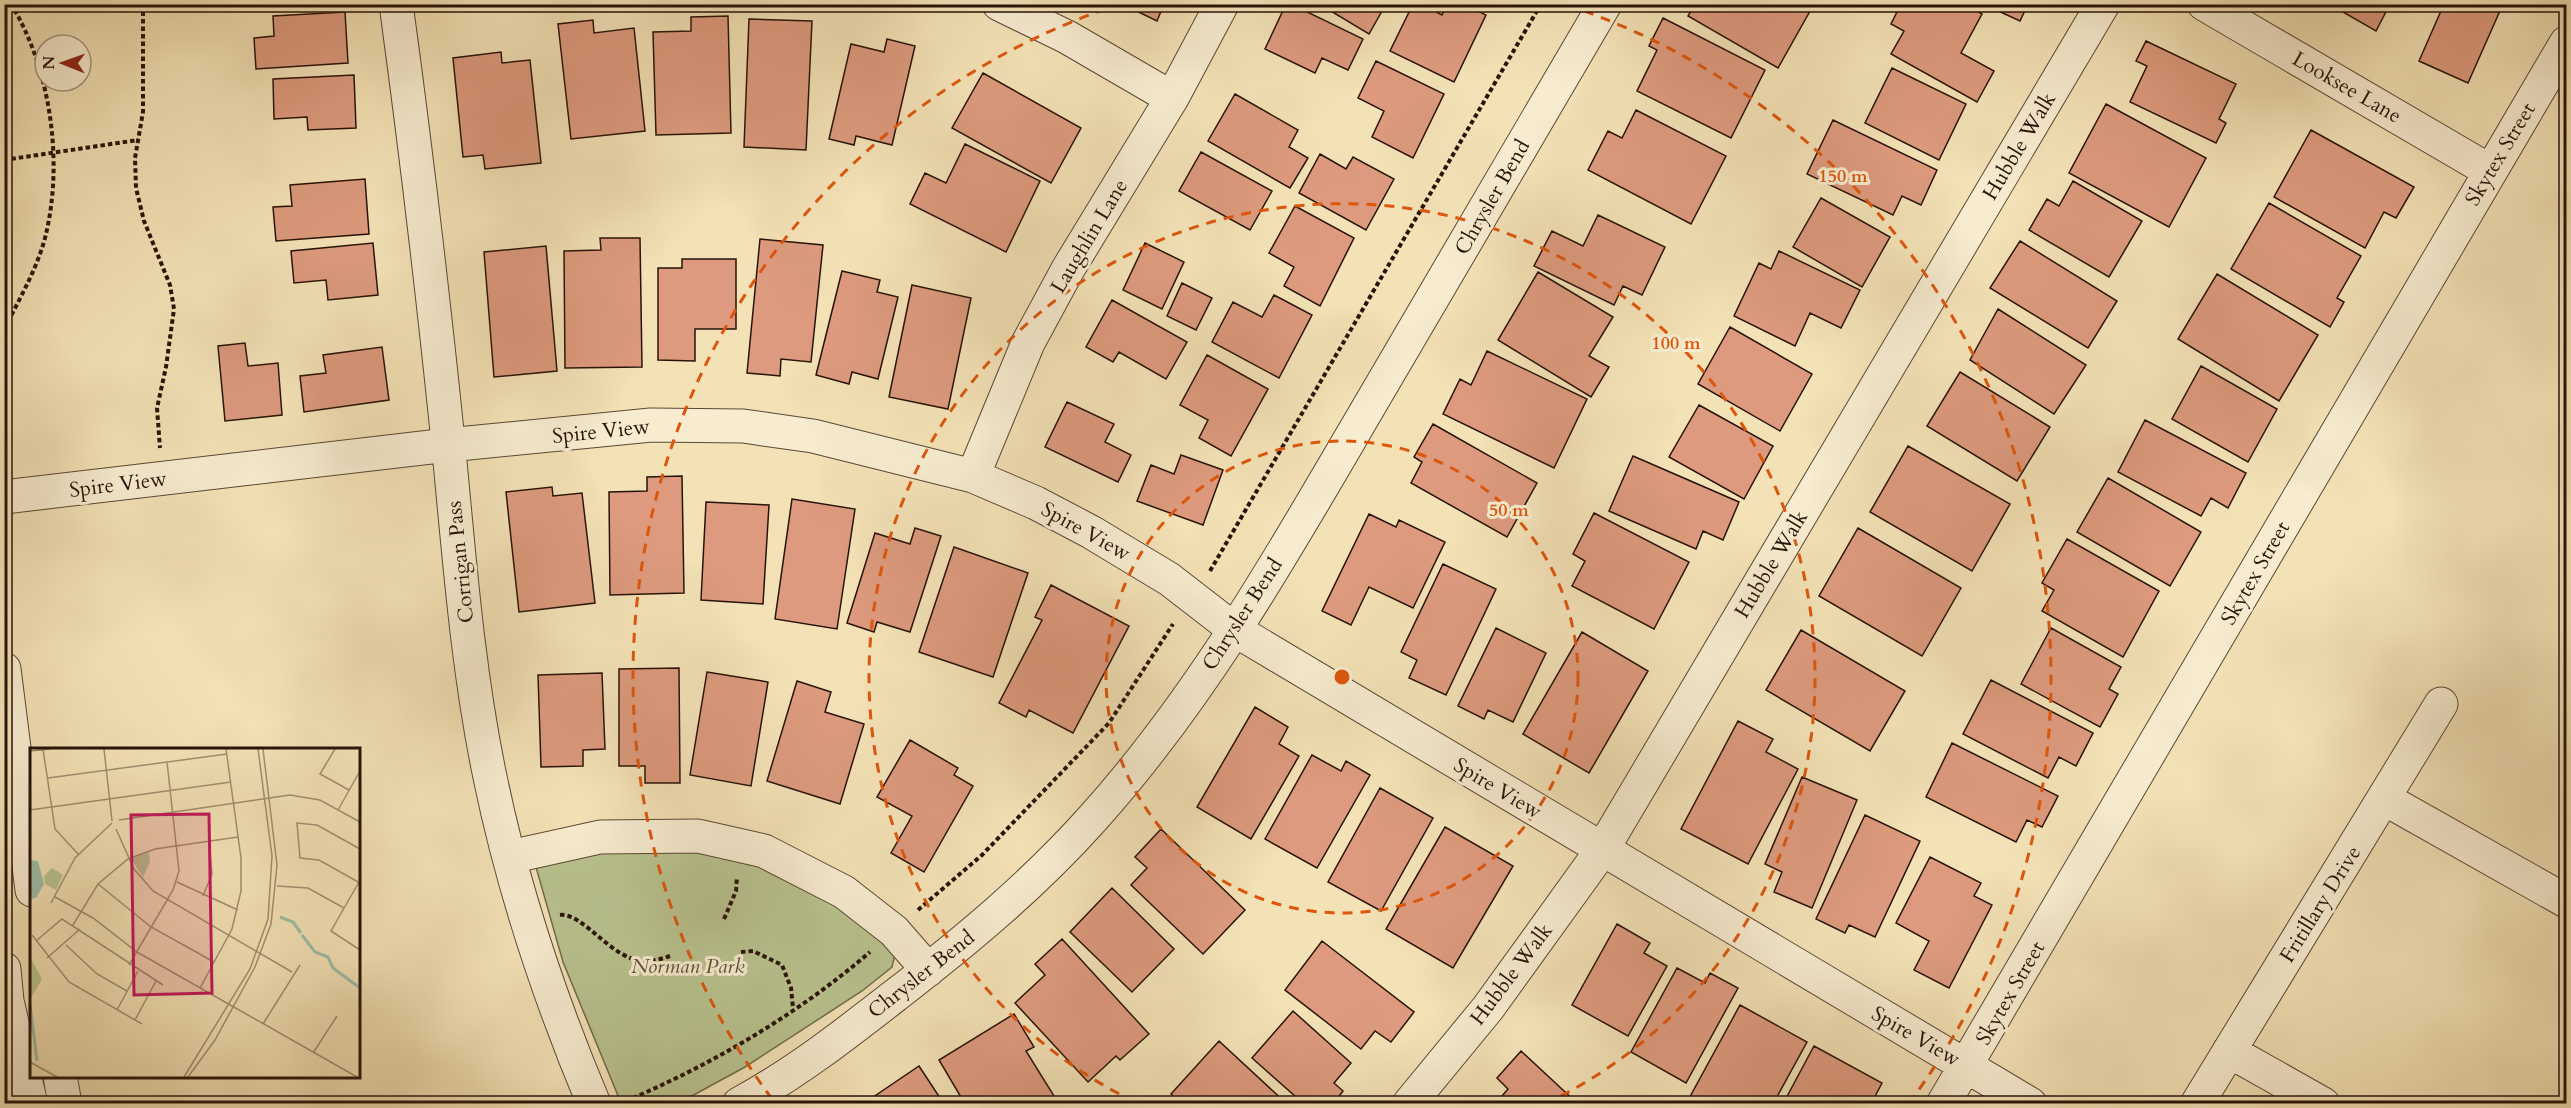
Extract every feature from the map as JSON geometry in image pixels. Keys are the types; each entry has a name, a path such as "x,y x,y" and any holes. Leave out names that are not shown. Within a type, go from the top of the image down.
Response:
{"street":[{"name":"Corrigan Pass","path":"396,4 448,445 460,578 486,752 527,925 558,1020 594,1104"},
{"path":"999,4 1076,42 1172,98"},
{"name":"Laughlin Lane","path":"973,476 1028,343 1068,269 1172,98 1222,4"},
{"name":"Chrysler Bend","path":"739,1104 772,1086 928,970 1020,893 1094,818 1162,734 1234,630 1308,510 1605,4"},
{"name":"Hubble Walk","path":"1409,1104 1488,1008 1602,850 2103,4"},
{"name":"Looksee Lane","path":"2204,4 2490,171"},
{"name":"Skytex Street","path":"1943,1104 2566,43"},
{"name":"Spire View","path":"4,497 448,445 651,424 743,426 813,436 973,476 1035,503 1090,532 1169,579 1234,630 2030,1104"},
{"path":"4,669 30,874"},
{"name":"Fritillary Drive","path":"2197,1104 2441,704"},
{"path":"2385,799 2566,901"},
{"path":"510,857 600,837 699,836 764,851 844,892 894,931 928,970"},
{"path":"4,969 8,1001 31,1104"},
{"path":"2229,1051 2323,1104"},
{"path":"60,1078 65,1104"}],"path":[{"path":"8,322 36,268 53,197 52,153 40,63 11,4"},
{"path":"142,4 143,112 135,158 136,188 144,221 170,285 174,309 157,408 160,448"},
{"path":"1206,578 1541,4"},
{"path":"4,160 138,140"},
{"path":"621,1103 655,1089 758,1034 863,958 982,855 1109,723 1176,620"},
{"path":"724,919 736,891 745,847"},
{"path":"556,917 563,914 571,917 610,948 635,960 644,962 670,956"},
{"path":"741,952 753,951 782,965 791,988 793,1009"}],"green space":[{"name":"Norman Park","path":"684,846 767,867 867,923 895,954 892,967 862,991 745,1067 679,1103 621,1103 563,962 536,867 597,850"}],"building":[{"path":"1122,4 1164,4 1157,21"},
{"path":"1286,4 1291,4 1363,39 1348,70 1322,58 1315,73 1265,49"},
{"path":"1319,4 1386,4 1369,34"},
{"path":"1413,4 1421,4 1442,15 1447,4 1464,4 1486,15 1454,82 1390,51"},
{"path":"1695,4 1814,4 1778,68 1688,16"},
{"path":"1901,4 1966,4 1982,14 1961,53 1994,71 1977,102 1891,54 1904,31 1891,24"},
{"path":"1983,4 2028,4 2020,21"},
{"path":"2329,4 2390,4 2376,31"},
{"path":"2444,4 2503,4 2468,83 2419,61"},
{"path":"345,12 348,63 256,69 254,38 274,36 273,16"},
{"path":"728,16 731,133 656,135 653,32 691,31 691,17"},
{"path":"1663,18 1765,70 1731,138 1637,91 1657,50 1649,46"},
{"path":"749,19 812,21 806,150 744,147"},
{"path":"593,20 594,33 634,28 645,131 571,139 558,24"},
{"path":"887,39 915,46 892,145 856,136 854,145 829,139 851,44 884,52"},
{"path":"2146,41 2236,84 2219,119 2226,123 2216,143 2130,102 2147,66 2136,61"},
{"path":"501,52 502,63 530,60 541,163 485,169 483,155 463,157 453,58"},
{"path":"1376,61 1444,94 1413,158 1372,137 1384,111 1358,98"},
{"path":"1892,68 1966,104 1939,160 1865,123"},
{"path":"983,73 1081,128 1051,183 952,128"},
{"path":"354,75 356,128 308,130 307,117 274,119 273,79"},
{"path":"1235,94 1298,130 1289,147 1308,158 1290,188 1208,141"},
{"path":"2106,104 2206,158 2169,227 2069,173"},
{"path":"1636,110 1726,156 1691,224 1588,170 1608,131 1622,138"},
{"path":"1833,120 1937,170 1921,205 1902,196 1893,215 1807,174"},
{"path":"2311,130 2414,187 2396,218 2384,212 2365,248 2274,197"},
{"path":"965,144 1040,181 1006,252 910,204 925,173 946,183"},
{"path":"1201,152 1272,191 1250,230 1179,191"},
{"path":"1320,154 1346,169 1353,157 1394,179 1366,230 1299,193"},
{"path":"365,179 369,234 276,241 273,207 292,206 290,185"},
{"path":"2073,181 2142,221 2109,277 2029,230 2047,199 2059,206"},
{"path":"1821,198 1890,237 1862,287 1793,247"},
{"path":"2269,203 2361,256 2337,298 2344,302 2330,327 2231,269"},
{"path":"1295,206 1354,238 1320,306 1284,286 1294,267 1269,253"},
{"path":"1598,215 1665,247 1642,295 1623,286 1614,305 1534,266 1552,231 1583,246"},
{"path":"600,238 640,238 642,367 565,368 564,251 601,250"},
{"path":"760,239 823,245 811,362 781,359 780,376 747,373"},
{"path":"2020,241 2117,301 2088,348 1990,288"},
{"path":"373,243 378,295 328,300 326,280 294,283 291,251"},
{"path":"1145,243 1184,262 1162,309 1123,290"},
{"path":"546,246 557,371 494,377 484,252"},
{"path":"1779,251 1860,290 1841,328 1810,313 1795,346 1734,316 1759,263 1771,269"},
{"path":"682,259 736,259 736,329 695,329 695,361 658,360 658,268 682,268"},
{"path":"842,271 880,280 877,292 898,297 878,379 852,372 849,384 816,375"},
{"path":"1538,272 1613,317 1589,356 1609,367 1591,397 1498,340"},
{"path":"2217,274 2318,335 2279,401 2178,339"},
{"path":"1182,283 1212,298 1196,330 1167,316"},
{"path":"912,285 971,298 948,409 889,397"},
{"path":"1274,295 1312,315 1279,378 1212,342 1233,302 1262,317"},
{"path":"1112,300 1187,342 1166,379 1119,352 1113,362 1086,347"},
{"path":"1998,309 2086,365 2054,414 1970,360"},
{"path":"1730,327 1812,374 1780,431 1698,384"},
{"path":"245,343 248,366 278,363 282,415 225,421 218,346"},
{"path":"382,347 389,400 304,412 300,376 326,373 323,355"},
{"path":"1487,351 1587,399 1554,468 1443,414 1460,379 1471,385"},
{"path":"1207,355 1268,389 1231,456 1199,438 1208,420 1180,405"},
{"path":"2201,366 2277,409 2248,462 2172,419"},
{"path":"1960,372 2050,427 2017,481 1927,426"},
{"path":"1067,402 1114,424 1105,442 1131,455 1118,482 1045,447"},
{"path":"1699,405 1773,446 1744,499 1669,457"},
{"path":"2145,420 2246,473 2228,508 2211,498 2201,516 2118,472"},
{"path":"1433,424 1537,483 1507,537 1411,483 1422,462 1414,457"},
{"path":"1908,446 2010,504 1972,571 1870,512"},
{"path":"1181,455 1223,470 1203,525 1137,501 1151,465 1174,474"},
{"path":"1633,456 1739,502 1723,540 1703,531 1696,549 1609,511"},
{"path":"682,476 684,593 610,595 609,492 647,491 647,477"},
{"path":"2108,478 2201,532 2170,586 2077,532"},
{"path":"552,487 553,496 582,493 595,603 519,612 506,492"},
{"path":"792,499 855,509 837,629 775,619"},
{"path":"706,502 769,505 763,604 701,600"},
{"path":"1594,513 1689,562 1654,629 1572,586 1585,561 1573,554"},
{"path":"1369,514 1396,527 1399,520 1445,542 1413,608 1369,587 1351,625 1322,611"},
{"path":"915,528 941,536 910,632 877,622 874,632 847,623 875,533 910,544"},
{"path":"1858,528 1961,588 1922,656 1819,596"},
{"path":"2067,539 2159,591 2123,657 2042,611 2054,590 2042,583"},
{"path":"954,547 1028,573 993,677 919,652"},
{"path":"1443,564 1496,589 1446,695 1409,678 1417,660 1401,652"},
{"path":"1051,585 1129,626 1073,733 1029,710 1026,717 999,703 1042,620 1035,617"},
{"path":"1496,628 1546,653 1513,722 1488,710 1484,719 1458,706"},
{"path":"2051,628 2121,667 2109,689 2118,694 2100,727 2021,684"},
{"path":"1801,630 1905,691 1870,751 1766,690"},
{"path":"1582,632 1648,671 1589,773 1523,734"},
{"path":"679,668 680,783 645,783 645,766 619,766 619,669"},
{"path":"707,672 768,682 751,786 690,775"},
{"path":"602,673 605,749 583,750 583,766 541,767 538,675"},
{"path":"1991,680 2093,733 2076,766 2059,757 2048,778 1963,734"},
{"path":"797,681 831,692 825,712 864,724 840,804 767,781"},
{"path":"1255,707 1288,727 1279,744 1299,756 1251,839 1197,807"},
{"path":"1738,721 1773,739 1766,752 1798,769 1748,864 1681,829"},
{"path":"910,740 958,768 954,775 973,786 924,872 891,853 912,816 877,797"},
{"path":"1952,743 2058,796 2042,827 2027,820 2016,842 1926,797"},
{"path":"1312,755 1341,771 1346,761 1370,775 1317,868 1265,839"},
{"path":"1802,777 1857,800 1812,908 1774,892 1782,872 1765,864"},
{"path":"1380,788 1433,818 1381,911 1328,882"},
{"path":"1865,815 1920,841 1875,937 1849,925 1845,933 1816,919"},
{"path":"1445,827 1513,866 1453,968 1386,929"},
{"path":"1161,829 1245,910 1203,954 1131,885 1147,868 1135,857"},
{"path":"1930,857 1981,883 1974,896 1992,905 1949,988 1914,970 1929,941 1896,923"},
{"path":"1112,888 1174,949 1132,992 1070,932"},
{"path":"1617,924 1650,943 1644,953 1667,966 1628,1036 1572,1005"},
{"path":"1062,939 1149,1034 1120,1060 1116,1056 1088,1082 1015,1003 1045,975 1035,964"},
{"path":"1322,941 1414,1012 1391,1042 1375,1031 1361,1049 1285,990"},
{"path":"1677,968 1705,983 1710,973 1738,988 1686,1083 1631,1052"},
{"path":"1740,1005 1807,1042 1773,1104 1686,1104"},
{"path":"1293,1011 1351,1063 1334,1083 1343,1091 1333,1104 1304,1104 1252,1058"},
{"path":"1014,1014 1034,1047 1026,1051 1059,1104 965,1104 939,1060"},
{"path":"1219,1041 1287,1104 1182,1104 1171,1094"},
{"path":"1814,1046 1882,1083 1871,1104 1783,1104"},
{"path":"1521,1051 1578,1104 1495,1104 1508,1089 1497,1078"},
{"path":"919,1066 944,1104 863,1104"}]}
